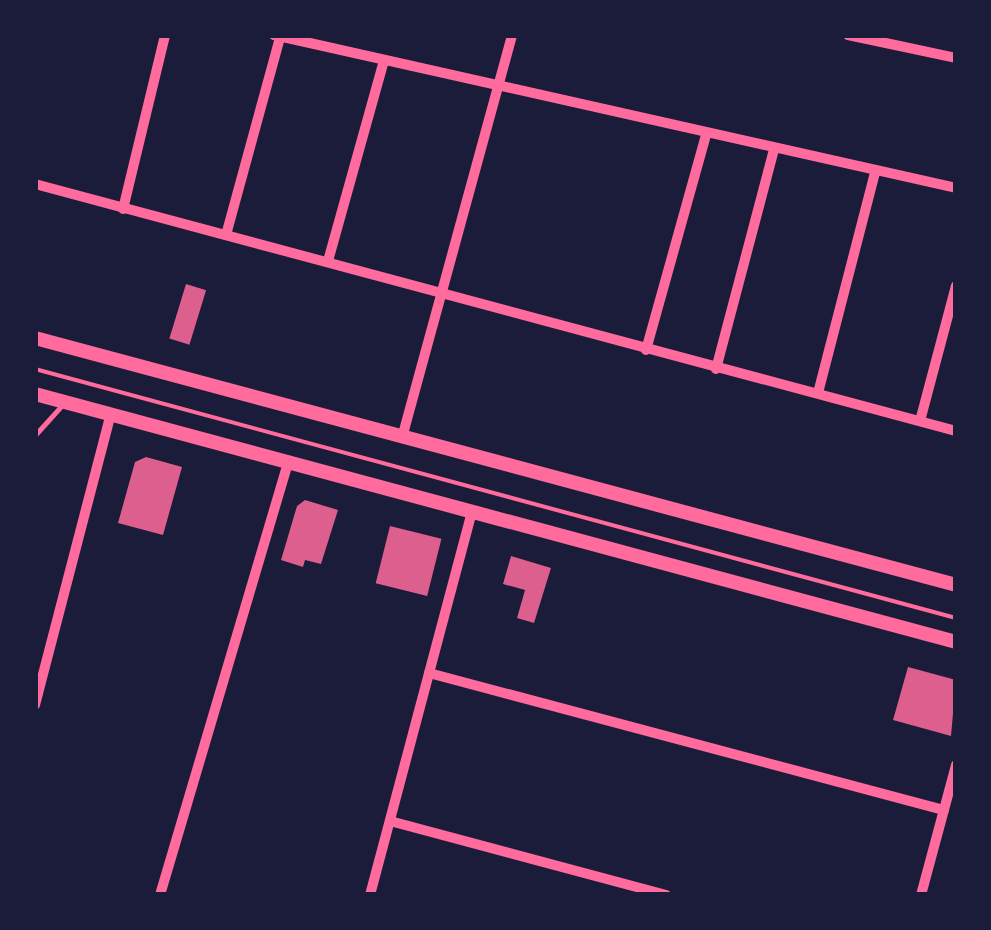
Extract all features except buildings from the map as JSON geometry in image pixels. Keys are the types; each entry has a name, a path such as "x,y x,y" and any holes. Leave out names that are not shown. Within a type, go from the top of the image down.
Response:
{"main road":[{"path":"35,338 956,585"},
{"path":"35,394 956,642"}],"street":[{"path":"123,209 165,35"},
{"path":"404,434 512,35"},
{"path":"848,35 956,58"},
{"path":"226,235 277,36 499,90 956,188"},
{"path":"328,261 383,64"},
{"path":"646,350 706,135"},
{"path":"716,369 774,150"},
{"path":"818,394 875,172"},
{"path":"35,184 956,431"},
{"path":"920,421 956,286"},
{"path":"35,705 110,417"},
{"path":"160,895 288,464"},
{"path":"370,895 472,512"},
{"path":"429,674 944,810"},
{"path":"921,895 956,765"},
{"path":"390,821 666,895"}],"lane":[{"path":"35,436 64,403"}],"path":[{"path":"35,368 956,618"}]}
